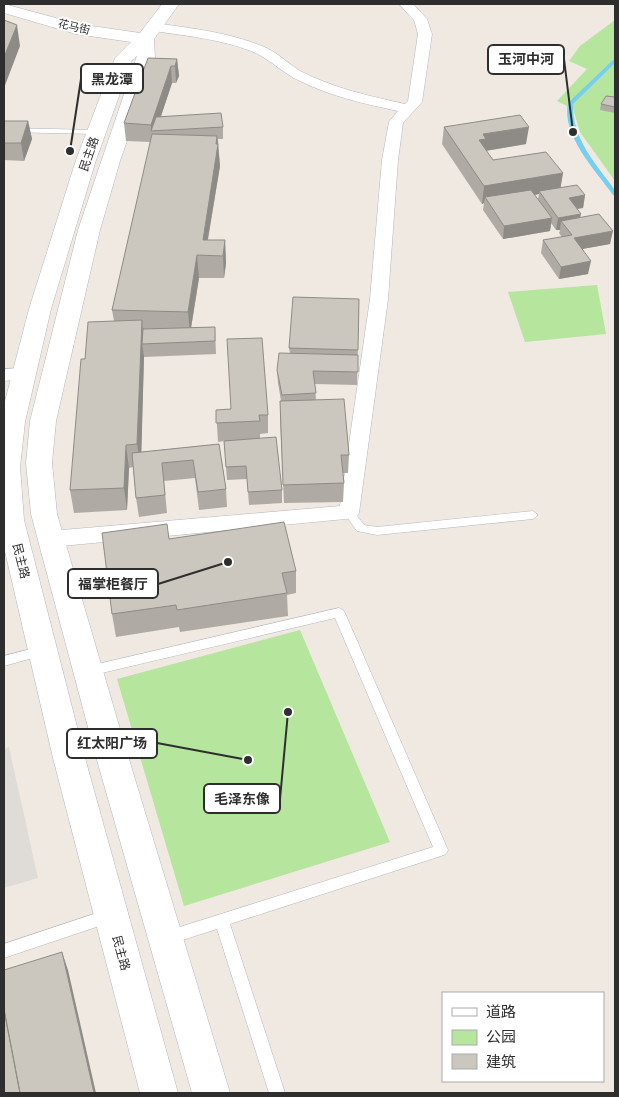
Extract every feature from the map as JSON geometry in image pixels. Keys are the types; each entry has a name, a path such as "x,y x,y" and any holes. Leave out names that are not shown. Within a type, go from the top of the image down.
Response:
{"main road":[{"name":"民主路","path":"159,1093 69,758 11,520 8,493 8,444 14,374 96,132 124,58 150,33 171,4"},
{"name":"花马街","path":"4,8 76,29 150,33"},
{"name":"民主路","path":"150,33 146,60 113,152 89,230 42,421 39,464 40,488 44,514 88,672 211,1093"}],"street":[{"path":"51,539 349,513 379,299 390,160 396,122 406,109 415,102 425,34 420,18 406,4"},
{"path":"150,33 220,37 245,44 267,53 292,72 317,83 363,99 406,109"}],"lane":[{"path":"4,130 96,132"},
{"path":"349,513 361,528 377,531 533,515"},
{"path":"88,672 339,613 441,850 166,939"},
{"path":"4,661 43,651"},
{"path":"4,950 111,916"},
{"path":"222,920 277,1093"}],"green space":[{"path":"615,20 615,181 580,132 573,109 557,101 587,69 569,61 580,46"},
{"path":"597,285 606,334 525,342 508,292"},
{"path":"300,630 390,842 184,906 117,679"}],"shaded area":[{"path":"9,747 38,878 4,888 4,749"}],"building":[{"path":"4,20 17,25 4,57"},
{"path":"148,58 177,59 175,66 171,66 151,125 124,123"},
{"path":"606,96 615,97 615,107 601,104"},
{"path":"221,113 223,127 151,131 156,117"},
{"path":"520,115 529,127 483,134 486,139 479,140 493,160 546,152 563,173 484,186 444,127"},
{"path":"4,121 28,121 21,143 4,143"},
{"path":"152,134 217,136 216,144 218,144 203,240 225,240 223,256 197,255 188,312 112,310"},
{"path":"577,185 585,195 569,198 581,214 558,218 539,191"},
{"path":"531,190 552,218 504,226 485,197"},
{"path":"599,214 613,231 574,238 591,261 561,267 543,240 572,235 561,221"},
{"path":"293,297 359,299 358,350 289,348"},
{"path":"142,320 137,444 126,445 124,488 70,490 81,359 85,359 88,322"},
{"path":"215,327 215,341 142,344 143,329"},
{"path":"262,338 268,415 259,415 260,421 216,423 216,410 231,409 227,339"},
{"path":"279,353 358,355 358,372 313,371 316,393 282,395 277,370"},
{"path":"344,399 349,455 341,455 344,483 283,485 280,401"},
{"path":"276,437 282,490 248,492 246,466 226,467 224,441"},
{"path":"219,444 226,489 198,492 193,460 162,463 165,495 136,498 132,453"},
{"path":"284,522 296,571 282,573 287,593 177,610 176,605 112,614 102,533 167,524 169,539"},
{"path":"62,952 94,1093 20,1093 4,1009 4,970"},
{"path":"4,1010 20,1093 4,1093"}],"waterway":[{"path":"615,61 570,104 570,116 578,140 615,194"}],"place":[{"name":"玉河中河","path":"573,132"},
{"name":"黑龙潭","path":"70,151"},
{"name":"福掌柜餐厅","path":"228,562"},
{"name":"毛泽东像","path":"288,712"},
{"name":"红太阳广场","path":"248,760"}]}
